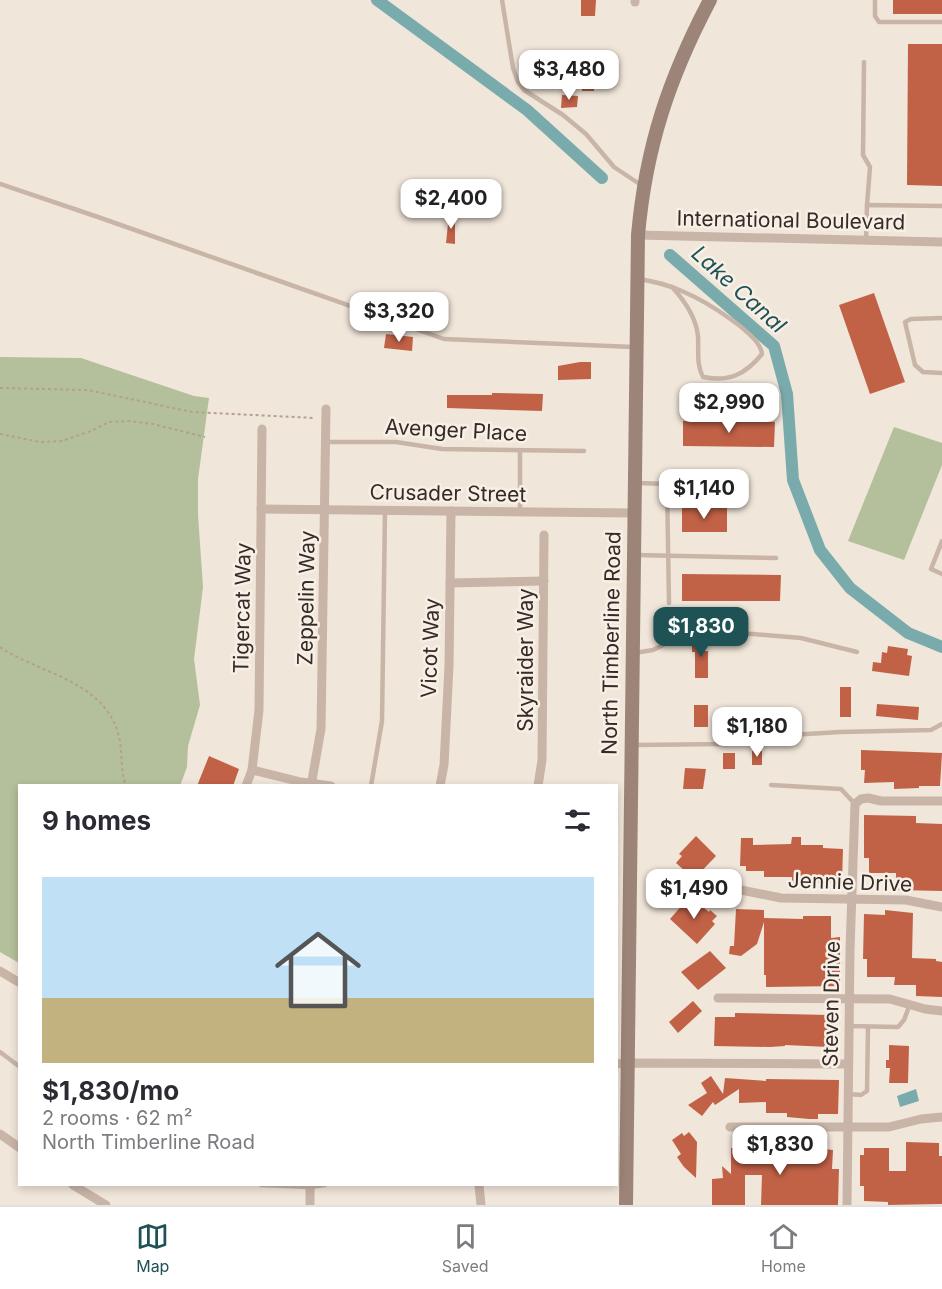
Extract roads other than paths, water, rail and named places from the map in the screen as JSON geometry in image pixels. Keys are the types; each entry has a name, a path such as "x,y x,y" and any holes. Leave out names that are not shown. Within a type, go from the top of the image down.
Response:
{"main road":[{"name":"North Timberline Road","path":"626,1205 620,1062 631,745 638,235 652,146 668,91 685,47 710,0"}],"street":[{"name":"International Boulevard","path":"638,235 942,242"},
{"name":"Zeppelin Way","path":"311,784 321,729 326,409"},
{"name":"Tigercat Way","path":"247,784 252,770 259,710 262,429"},
{"name":"Crusader Street","path":"261,509 634,513"},
{"name":"Vicot Way","path":"440,784 445,754 451,511"},
{"name":"Skyraider Way","path":"538,784 542,760 544,535"},
{"path":"450,583 544,581"},
{"path":"252,770 311,784"},
{"path":"855,804 861,799 868,798 881,801 942,801"},
{"name":"Steven Drive","path":"847,1205 849,998 855,804"},
{"name":"Jennie Drive","path":"721,886 781,898 906,900 942,907"},
{"path":"0,971 18,982"},
{"path":"718,998 900,1000 925,1009 942,1011"},
{"path":"620,1062 848,1064"},
{"path":"730,1127 889,1127 921,1119 942,1117"},
{"path":"0,1134 18,1147"},
{"path":"74,1186 106,1205"},
{"path":"88,1196 93,1186"},
{"path":"310,1186 310,1205"},
{"path":"479,1186 481,1205"}],"lane":[{"path":"501,0 513,68 524,90 563,115 586,134 614,167 644,187"},
{"path":"875,0 875,16 879,22 942,22"},
{"path":"864,62 863,155 870,167 866,240"},
{"path":"0,184 109,220 444,339 636,347"},
{"path":"867,205 942,206"},
{"path":"637,279 672,287 687,293 724,315 751,336 761,348 762,354 731,378 720,381 703,377 698,369 698,333 691,314 672,287"},
{"path":"942,318 911,319 905,322 915,365 923,372 942,373"},
{"name":"Avenger Place","path":"326,442 396,442 442,449 584,451"},
{"path":"520,451 520,512"},
{"path":"634,483 667,484 669,603"},
{"path":"371,784 382,721 385,511"},
{"path":"942,540 931,569 942,574"},
{"path":"633,555 776,558"},
{"path":"632,653 653,650 681,636 707,633 753,633 801,638 857,652"},
{"path":"631,745 727,744 774,736 931,730 942,724"},
{"path":"771,785 841,789 855,804"},
{"path":"849,1026 898,1027 904,1020 910,1004"},
{"path":"848,1094 861,1095 867,1091 868,1027"},
{"path":"0,1052 18,1066"}],"water":[{"path":"916,1089 919,1101 900,1107 897,1096"}],"waterway":[{"name":"Lake Canal","path":"377,0 527,110 602,178"},
{"name":"Lake Canal","path":"670,255 774,346 787,394 793,480 820,550 850,588 908,633 942,647"}]}
